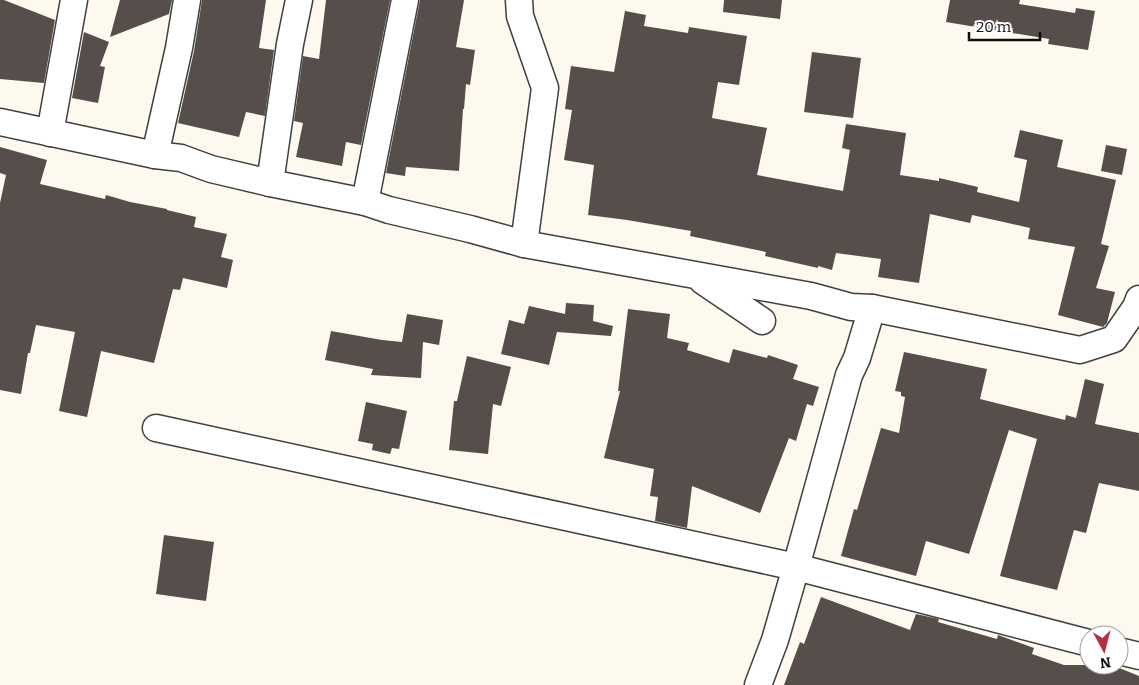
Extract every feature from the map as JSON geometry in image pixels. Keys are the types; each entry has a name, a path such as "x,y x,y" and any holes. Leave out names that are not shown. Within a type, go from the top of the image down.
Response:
{"street":[{"path":"50,133 74,0"},
{"path":"155,155 188,0"},
{"path":"270,183 290,44 299,0"},
{"path":"365,202 405,0"},
{"path":"519,0 520,16 545,88 524,244"},
{"path":"0,122 155,155 181,158 211,169 365,202 389,210 524,244 811,296 851,307 872,308 1080,350 1114,339 1136,307 1139,299"},
{"path":"694,275 762,321"},
{"path":"758,685 796,567 849,375 857,358 872,308"},
{"path":"156,428 796,567 1079,640"}],"building":[{"path":"0,0 55,20 44,83 0,79"},
{"path":"120,0 172,0 169,14 110,37"},
{"path":"202,0 266,0 259,48 274,50 265,116 246,112 239,137 178,123 194,51"},
{"path":"326,0 390,0 361,145 346,142 342,166 296,157 303,123 294,121 303,56 319,59"},
{"path":"420,0 464,0 456,47 475,50 470,85 466,84 459,171 406,167 405,176 386,173"},
{"path":"724,0 782,0 780,19 723,12"},
{"path":"950,0 1020,0 1019,4 1075,13 1076,8 1095,11 1088,50 1048,44 1049,39 946,22"},
{"path":"625,11 646,15 644,26 688,33 689,27 747,36 739,85 718,82 712,118 767,128 757,175 843,191 850,150 842,148 846,124 906,133 900,175 939,181 939,178 978,187 977,192 1019,202 1027,160 1014,157 1020,130 1063,140 1057,167 1116,180 1101,244 1109,246 1096,288 1115,292 1107,323 1103,327 1058,315 1075,247 1028,239 1030,228 972,215 970,223 930,214 919,283 878,277 881,259 836,253 832,270 818,266 818,268 765,256 766,252 690,236 691,231 588,215 594,165 564,160 572,110 565,109 571,66 614,72"},
{"path":"84,32 109,42 100,66 105,67 98,103 72,98"},
{"path":"812,52 861,58 853,118 804,112"},
{"path":"1106,145 1127,149 1122,175 1101,171"},
{"path":"0,147 47,160 40,184 105,199 106,195 167,209 196,217 194,227 227,234 221,257 233,260 227,288 183,278 180,290 173,289 154,363 101,351 87,417 59,411 75,332 36,325 30,353 28,353 21,394 0,390 0,203 6,175 0,173"},
{"path":"566,303 594,305 593,321 613,326 611,336 557,332 549,365 501,354 509,320 524,324 529,306 565,314"},
{"path":"628,309 670,314 667,338 689,343 687,350 729,363 733,349 767,358 768,355 798,365 793,379 819,387 813,406 807,404 796,441 789,438 760,513 692,486 687,528 655,521 658,497 650,496 654,469 604,458 620,391 618,391"},
{"path":"407,314 443,320 439,345 423,342 421,378 371,375 373,369 325,360 331,331 402,342"},
{"path":"904,352 987,369 980,399 1065,420 1066,415 1076,418 1085,379 1104,384 1095,424 1139,433 1139,491 1099,483 1086,533 1074,530 1057,590 1000,576 1037,439 1009,430 969,554 926,541 916,576 841,556 854,509 857,510 881,428 899,433 905,397 901,396 901,392 895,391"},
{"path":"467,356 511,367 501,406 493,404 488,454 449,450 454,401 457,401"},
{"path":"366,402 407,411 399,449 392,448 390,454 372,450 373,444 358,441"},
{"path":"164,535 214,542 206,601 156,594"},
{"path":"821,597 910,630 916,614 939,619 938,622 997,639 998,635 1034,648 1032,654 1064,665 1079,665 1079,675 1129,675 1129,672 1139,676 1139,685 784,685 800,642 804,644"}]}
